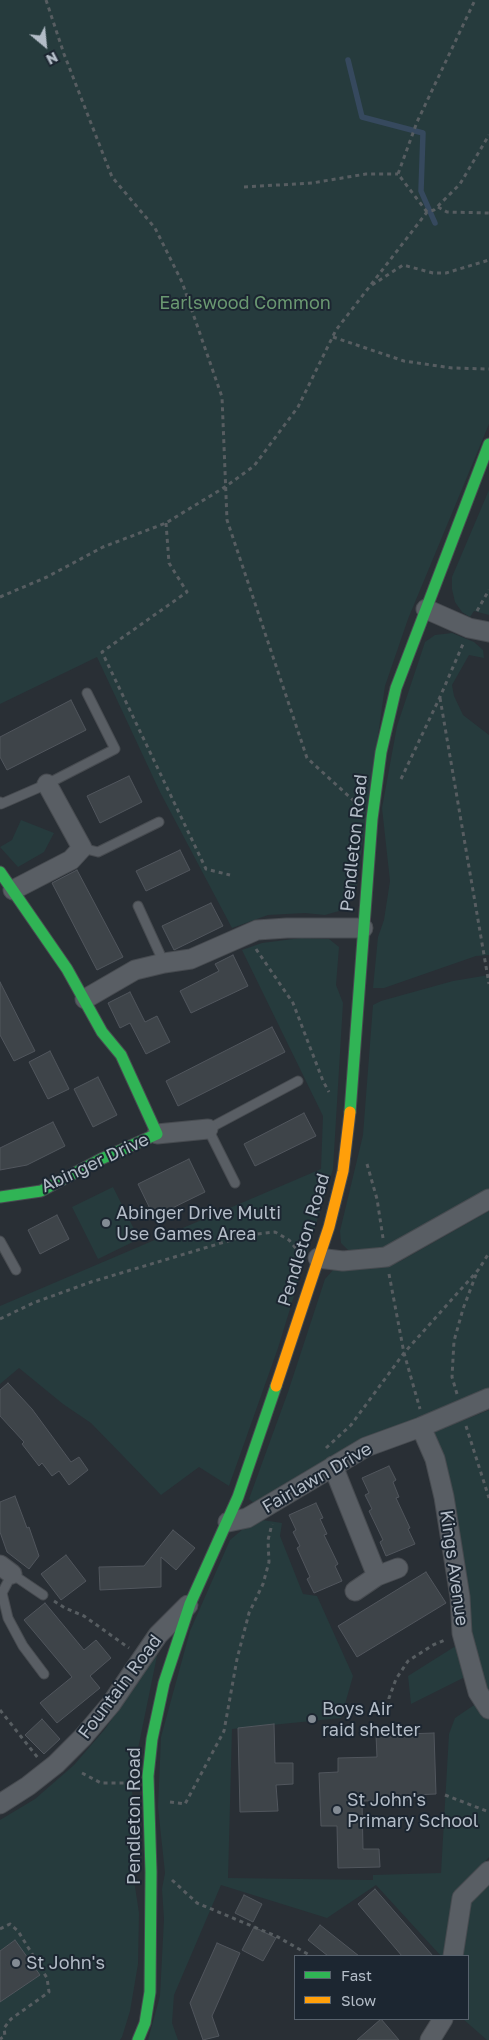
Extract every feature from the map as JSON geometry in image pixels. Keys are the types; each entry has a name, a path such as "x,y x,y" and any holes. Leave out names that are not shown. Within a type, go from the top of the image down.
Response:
{"street":[{"name":"Pendleton Road","path":"138,2040 145,2023 150,1992 152,1872 148,1776 152,1739 164,1683 190,1604 228,1522 244,1479 329,1227 345,1162 349,1127 372,819 381,752 396,688 489,444"},
{"path":"426,609 469,628 489,632"},
{"path":"12,890 71,860 82,848 48,784"},
{"name":"Abinger Drive","path":"0,872 67,969 86,999 102,1032 121,1055 157,1134 41,1191 0,1198"},
{"path":"86,999 135,970 190,959 257,930 363,928"},
{"path":"157,1134 208,1129"},
{"path":"316,1264 386,1257 489,1199"},
{"name":"Fairlawn Drive","path":"228,1522 247,1518 281,1498 326,1460 366,1447 489,1398"},
{"name":"Kings Avenue","path":"421,1426 435,1459 444,1497 460,1597 462,1633 478,1692 489,1709"},
{"path":"326,1460 377,1576"},
{"path":"355,1592 377,1576 398,1568"},
{"name":"Fountain Road","path":"0,1804 28,1786 83,1737 111,1704 142,1657 163,1630 190,1604"},
{"path":"453,1955 462,1898 489,1871"},
{"path":"430,2040 442,2020"}],"lane":[{"path":"0,802 1,804 48,784 115,749 87,693"},
{"path":"82,848 98,852 159,822"},
{"path":"138,906 164,963"},
{"path":"235,1183 208,1129 298,1081"},
{"path":"0,1241 16,1270"},
{"path":"43,1594 6,1570 2,1593 8,1618 23,1646 44,1674"}],"path":[{"path":"46,0 64,54 112,177 154,228 182,282 222,397 227,520 307,758 372,819"},
{"path":"398,174 417,122 475,0"},
{"path":"0,597 47,577 103,547 166,523 226,487 254,466 298,407 333,337 426,212 434,210 460,184 489,135"},
{"path":"244,187 312,183 366,174 398,174"},
{"path":"398,174 426,212"},
{"path":"438,206 446,212 489,213"},
{"path":"370,286 403,265 433,274 446,273 489,260"},
{"path":"333,337 404,361 452,368 489,369"},
{"path":"166,523 169,562 187,592 102,652 206,869 230,874"},
{"path":"399,784 440,698 469,628 489,590"},
{"path":"440,698 489,984"},
{"path":"245,935 293,1003 323,1081 332,1096"},
{"path":"365,1158 377,1199 404,1353 419,1402 421,1426"},
{"path":"0,1319 33,1303 91,1282 248,1235 275,1232 289,1240 316,1264"},
{"path":"489,1253 479,1269 462,1309 454,1341 452,1377 460,1409 489,1498"},
{"path":"326,1460 404,1353 479,1269"},
{"path":"163,1802 185,1804 224,1731 236,1659 249,1614 263,1584 269,1562 268,1540 281,1498"},
{"path":"43,1594 64,1608 84,1616 142,1657"},
{"path":"388,1715 389,1698 396,1680 408,1661 433,1645 462,1633"},
{"path":"0,1710 47,1770"},
{"path":"82,1773 101,1783 137,1784 138,1776 148,1776"},
{"path":"445,1795 489,1812"},
{"path":"152,1872 165,1873 197,1903 278,1937 309,1955"},
{"path":"0,1929 10,1924 18,1931 47,1978 49,1992 11,2019 4,2028 5,2036 8,2040"},
{"path":"0,2039 5,2036"}],"green space":[{"name":"Earlswood Common","path":"0,0 489,0 489,424 408,619 385,686 356,891 351,890 349,904 339,911 325,915 305,913 268,915 232,928 160,792 97,657 0,704"},
{"path":"489,490 489,615 474,611 470,617 462,612 455,602 452,577"},
{"path":"452,633 474,642 483,650 484,658 469,655 452,685 454,696 463,715 489,735 489,955 476,956 384,988 373,988 378,937 384,920 390,881 382,808 397,726 425,642 435,635"},
{"path":"21,820 54,833 44,852 18,867 0,847 12,840"},
{"path":"301,938 329,939 339,947 336,985 343,1003 333,1169 278,1348 229,1486 199,1467 161,1495 91,1423 63,1404 19,1368 0,1384 0,1306 321,1169 323,1116 242,950 262,943"},
{"path":"489,975 489,1189 458,1209 380,1250 349,1251 341,1243 340,1231 363,1135 373,1005 381,1001 453,981"},
{"name":"Abinger Drive Multi Use Games Area","path":"113,1187 139,1239 98,1259 72,1207"},
{"path":"489,1211 489,1390 255,1504 249,1499 288,1392 325,1279 334,1269 374,1267 399,1262"},
{"path":"489,1410 489,1857 468,1881 445,1955 440,1955 376,1885 327,1918 221,1885 174,1995 172,2023 178,2040 148,2040 160,1996 164,1919 162,1889 165,1873 158,1807 161,1737 190,1631 230,1540 243,1529 262,1520 282,1523 280,1536 303,1594 317,1596 353,1676 341,1718 232,1729 228,1878 373,1880 373,1875 441,1873 449,1734 455,1718 483,1699 473,1673 411,1704 408,1676 470,1637 469,1595 451,1495 432,1433"},
{"path":"158,1651 131,1783 133,1799 134,1880 139,1913 138,1964 130,2011 122,2037 120,2040 0,2040 0,1820 35,1799 74,1765 105,1729"},
{"path":"489,1883 489,2040 464,2020 469,2020 469,1955 463,1955 469,1904"}],"building":[{"path":"71,700 86,730 7,770 0,757 0,737"},
{"path":"129,776 142,802 100,823 87,796"},
{"path":"180,850 190,870 146,891 136,871"},
{"path":"77,870 123,957 97,970 52,883"},
{"path":"211,903 223,926 174,950 162,926"},
{"path":"233,955 248,986 191,1013 180,991 219,971 215,964"},
{"path":"0,982 35,1051 14,1061 0,1035"},
{"path":"130,992 145,1022 157,1016 170,1042 146,1054 130,1023 120,1028 108,1003"},
{"path":"272,1027 285,1052 178,1106 166,1081"},
{"path":"50,1051 69,1089 48,1099 29,1062"},
{"path":"98,1077 117,1115 93,1127 74,1089"},
{"path":"304,1113 316,1136 255,1166 244,1144"},
{"path":"53,1122 65,1146 27,1165 0,1170 0,1148"},
{"path":"189,1159 205,1192 154,1217 138,1184"},
{"path":"57,1215 69,1239 40,1254 28,1230"},
{"path":"8,1383 32,1409 71,1462 79,1457 88,1470 69,1485 59,1471 52,1476 42,1463 39,1466 22,1444 24,1442 0,1416 0,1390"},
{"path":"389,1466 396,1480 393,1482 399,1497 396,1498 415,1544 386,1556 380,1542 383,1540 369,1511 372,1509 365,1495 369,1493 362,1478"},
{"path":"15,1496 39,1556 29,1569 7,1552 0,1532 0,1502"},
{"path":"316,1503 323,1518 320,1519 327,1534 324,1535 338,1564 335,1566 342,1581 314,1593 307,1579 310,1577 297,1548 300,1546 293,1532 296,1530 289,1515"},
{"path":"173,1530 195,1548 176,1570 161,1557 161,1587 100,1590 99,1567 144,1566"},
{"path":"66,1555 86,1581 61,1600 41,1574"},
{"path":"426,1572 446,1603 357,1657 338,1626"},
{"path":"45,1603 84,1650 96,1640 111,1658 90,1676 100,1688 57,1723 40,1703 72,1677 24,1620"},
{"path":"42,1719 60,1739 44,1754 25,1735"},
{"path":"274,1724 275,1763 293,1763 293,1784 276,1785 278,1811 240,1812 238,1728"},
{"path":"434,1733 436,1794 412,1795 412,1800 362,1801 363,1849 379,1849 380,1867 338,1868 337,1826 321,1826 319,1773 338,1772 338,1758 377,1757 376,1735"},
{"path":"375,1889 432,1955 401,1955 358,1904"},
{"path":"244,1895 262,1904 253,1922 235,1913"},
{"path":"320,1925 358,1955 327,1955 308,1940"},
{"path":"254,1927 276,1938 263,1961 242,1950"},
{"name":"St John's","path":"15,1940 40,1975 0,2002 0,1951"},
{"path":"217,1943 240,1953 212,2016 219,2036 203,2040 190,2003"},
{"path":"382,2020 399,2040 357,2040"}],"waterway":[{"path":"348,60 362,117 423,133 421,191 435,223"}],"traffic: fast":[{"path":"350,1112 372,819 381,752 396,688 489,444"},
{"path":"0,872 67,969 102,1032 121,1055 157,1134 101,1159 41,1191 0,1197"},
{"path":"138,2040 145,2023 150,1992 151,1872 148,1776 152,1739 164,1683 190,1604 238,1497 276,1386"}],"traffic: slow":[{"path":"276,1386 329,1227 343,1171 350,1112"}],"place":[{"name":"Abinger Drive Multi Use Games Area","path":"106,1223"},
{"name":"Boys Air raid shelter","path":"312,1719"},
{"name":"St John's Primary School","path":"337,1810"},
{"name":"St John's","path":"16,1963"}]}
